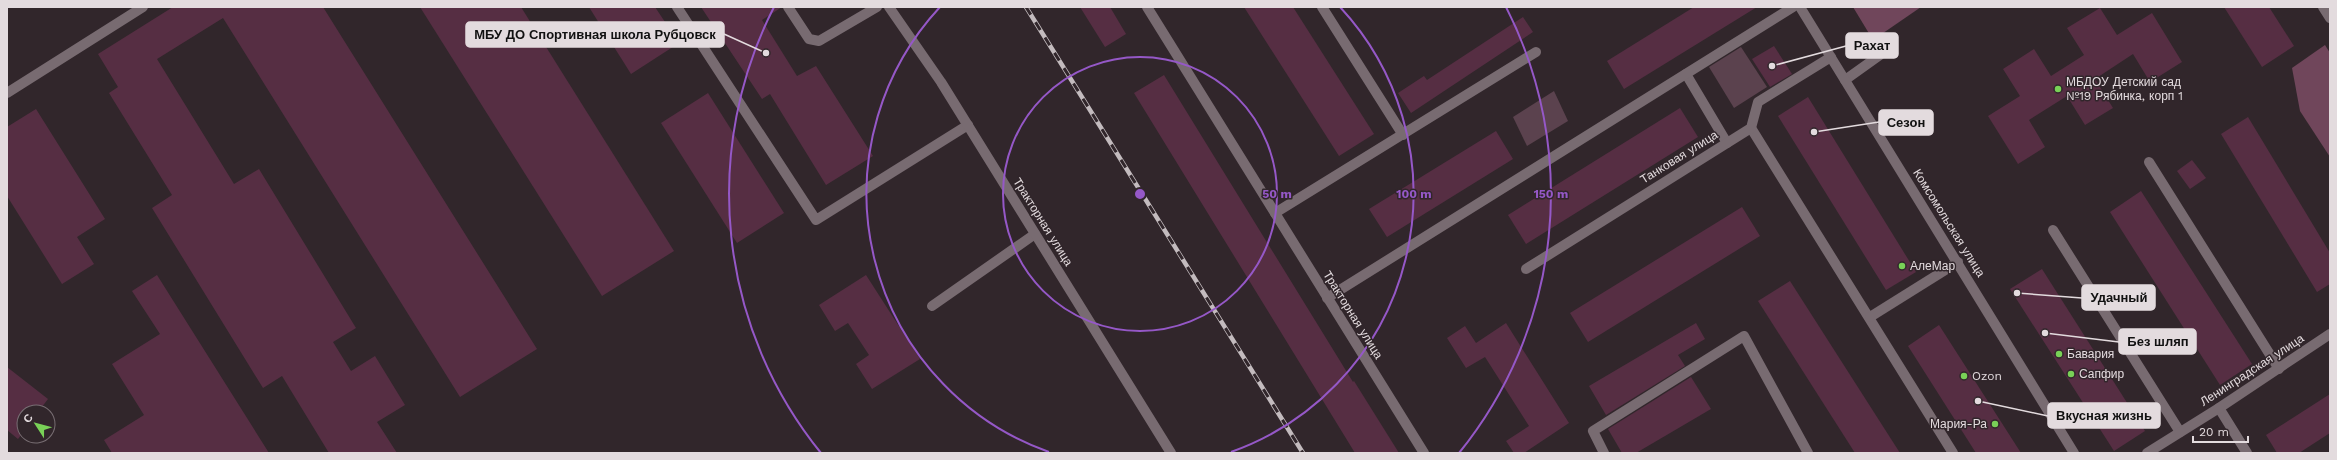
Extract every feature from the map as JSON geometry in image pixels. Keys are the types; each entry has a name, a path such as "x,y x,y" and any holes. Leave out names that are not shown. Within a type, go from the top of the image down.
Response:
{"street":[{"path":"7,93 143,7"},
{"path":"677,7 816,220 968,125"},
{"path":"788,7 809,39 818,41 877,7"},
{"name":"Тракторная улица","path":"889,7 941,82 1171,453"},
{"name":"Тракторная улица","path":"1147,7 1424,453"},
{"path":"1322,7 1403,135"},
{"path":"1327,298 1793,7"},
{"name":"Комсомольская улица","path":"1800,7 2074,453"},
{"path":"2323,7 2330,18"},
{"path":"1275,213 1536,52"},
{"path":"1845,80 1880,55"},
{"path":"1831,57 1758,102 1751,128 1870,317 1953,453"},
{"path":"1686,74 1727,143"},
{"name":"Танковая улица","path":"1526,269 1751,128"},
{"path":"2149,162 2278,369"},
{"path":"2053,230 2180,432"},
{"path":"932,306 1035,234"},
{"path":"1870,317 1958,262"},
{"name":"Ленинградская улица","path":"2146,453 2219,408 2330,334"},
{"path":"1604,453 1593,431 1744,336 1808,453"},
{"path":"2219,408 2247,453"}],"shaded area":[{"path":"1853,7 1921,7 1873,40"},
{"path":"2325,45 2330,53 2330,157 2300,111 2292,68"},
{"path":"1741,47 1767,87 1734,108 1709,67"},
{"path":"1554,91 1568,121 1527,146 1513,117"}],"building":[{"path":"173,7 323,7 537,349 460,397 223,18 157,59 234,184 259,169 356,328 333,342 351,371 375,356 405,405 377,422 397,453 329,453 282,376 263,388 152,208 172,195 109,93 118,87 98,54"},
{"path":"420,7 521,7 674,251 602,296"},
{"path":"589,7 655,7 679,43 631,74"},
{"path":"701,7 782,7 762,20 797,76 816,66 873,156 826,185 770,94 762,99"},
{"path":"1080,7 1110,7 1126,34 1105,47"},
{"path":"1244,7 1293,7 1374,134 1339,156"},
{"path":"1694,7 1757,7 1624,89 1607,61"},
{"path":"2224,7 2269,7 2294,46 2262,67"},
{"name":"МБДОУ Детский сад №19 Рябинка, корп 1","path":"2100,8 2117,35 2152,13 2182,62 2150,82 2133,54 2095,79 2113,108 2085,125 2067,96 2029,120 2045,147 2018,164 1988,116 2020,96 2003,69 2034,49 2051,76 2084,55 2067,28"},
{"path":"1523,17 1533,32 1411,113 1398,93 1424,76 1427,80"},
{"path":"1774,46 1792,74 1770,87 1752,59"},
{"path":"1164,75 1353,382 1354,381 1399,453 1355,453 1134,93"},
{"path":"708,93 784,213 737,243 661,123"},
{"path":"1808,97 1916,272 1886,290 1778,116"},
{"path":"1680,108 1698,137 1526,244 1508,215"},
{"path":"36,109 105,219 77,237 94,264 62,284 7,196 7,127"},
{"path":"2248,117 2330,253 2330,284 2317,292 2221,134"},
{"path":"1496,131 1513,159 1387,237 1369,209"},
{"path":"2192,160 2206,178 2190,189 2177,171"},
{"path":"2141,191 2252,364 2220,385 2110,212"},
{"path":"1742,207 1760,236 1588,342 1570,313"},
{"path":"2042,269 2145,431 2114,451 2010,289"},
{"path":"157,275 269,453 112,453 104,440 144,415 112,364 160,334 132,291"},
{"path":"866,275 920,359 872,389 856,364 869,355 848,323 835,331 819,305"},
{"path":"1790,281 1900,453 1855,453 1758,301"},
{"path":"1506,323 1569,423 1524,453 1514,453 1506,441 1529,426 1485,357 1466,368 1447,338 1465,326 1476,343"},
{"path":"1696,323 1705,339 1678,355 1685,366 1606,415 1589,386"},
{"path":"1939,325 2021,453 1976,453 1908,346"},
{"path":"7,367 48,399 44,404 16,404 16,437 7,430"},
{"path":"1691,377 1711,409 1636,453 1622,453 1608,429"},
{"path":"2330,394 2330,433 2299,453 2277,453 2266,435"}],"railway":[{"path":"1026,7 1303,453"}],"place":[{"name":"МБУ ДО Спортивная школа Рубцовск","path":"766,53"},
{"name":"Рахат","path":"1772,66"},
{"name":"МБДОУ Детский сад №19 Рябинка, корп 1","path":"2058,89"},
{"name":"Сезон","path":"1814,132"},
{"name":"АлеМар","path":"1902,266"},
{"name":"Удачный","path":"2017,293"},
{"name":"Без шляп","path":"2045,333"},
{"name":"Бавария","path":"2059,354"},
{"name":"Сапфир","path":"2071,374"},
{"name":"Ozon","path":"1964,376"},
{"name":"Вкусная жизнь","path":"1978,401"},
{"name":"Мария-Ра","path":"1995,424"}]}
